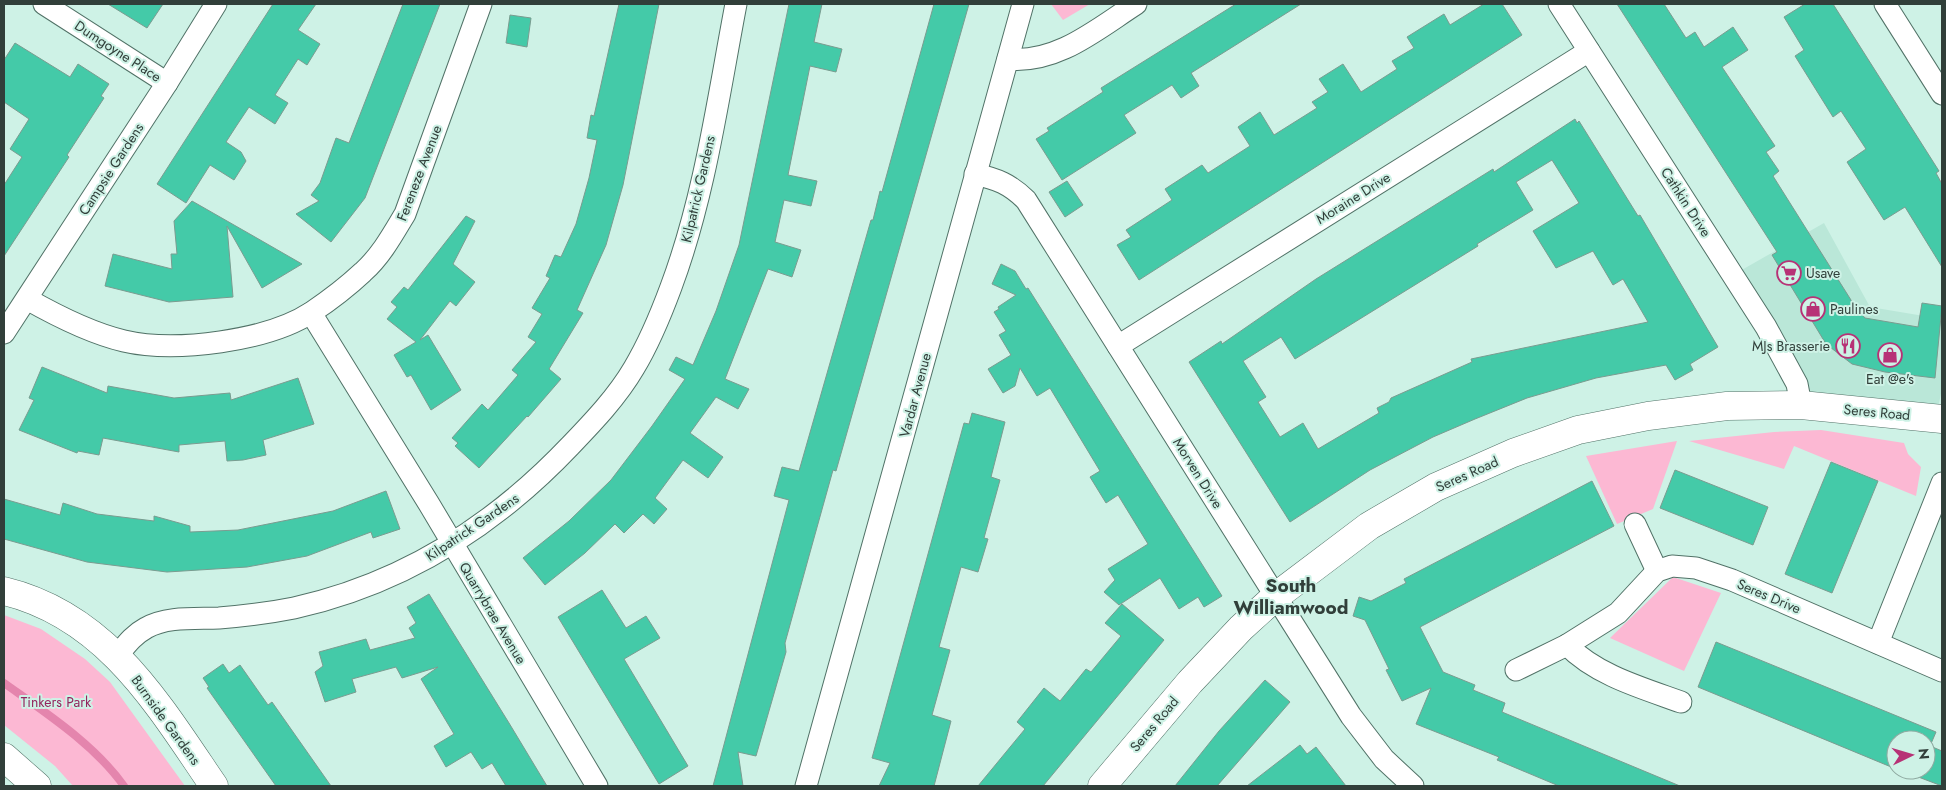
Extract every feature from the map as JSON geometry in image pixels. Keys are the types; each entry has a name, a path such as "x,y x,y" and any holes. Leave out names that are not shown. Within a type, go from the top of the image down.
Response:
{"street":[{"name":"Dumgoyne Place","path":"44,4 167,83"},
{"name":"Campsie Gardens","path":"4,333 167,83 216,4"},
{"name":"Fereneze Avenue","path":"27,299 86,328 124,341 159,346 199,345 233,340 276,328 311,313 364,271 388,243 405,214 481,4"},
{"name":"Kilpatrick Gardens","path":"117,656 132,637 148,627 174,620 261,614 327,599 399,572 452,543 519,497 549,469 584,432 634,368 671,288 687,241 700,190 736,4"},
{"name":"Vardar Avenue","path":"806,786 975,174 1024,4"},
{"path":"1008,59 1026,61 1046,57 1070,46 1136,4"},
{"name":"Cathkin Drive","path":"1559,4 1766,326 1797,384 1801,405"},
{"path":"1885,4 1942,94"},
{"name":"Moraine Drive","path":"1118,346 1589,51"},
{"name":"Morven Drive","path":"975,174 1000,180 1013,188 1026,200 1351,716 1384,759 1413,786"},
{"name":"Quarrybrae Avenue","path":"311,313 452,543 597,786"},
{"name":"Seres Road","path":"1102,786 1190,682 1241,628 1275,597 1368,526 1436,487 1513,453 1578,430 1648,416 1727,406 1801,405 1942,419"},
{"path":"1878,643 1942,483"},
{"path":"1516,670 1567,645 1618,614 1657,571 1636,524"},
{"name":"Seres Drive","path":"1657,571 1672,566 1696,568 1714,574 1942,671"},
{"path":"4,591 17,594 82,625 117,656"},
{"path":"1567,645 1582,660 1635,685 1681,702"},
{"name":"Burnside Gardens","path":"117,656 156,702 214,786"},
{"path":"4,756 38,786"}],"shaded area":[{"path":"1824,223 1870,307 1942,319 1942,389 1936,417 1801,405 1733,275"}],"green space":[{"path":"1051,4 1090,4 1063,20"},
{"path":"1821,430 1904,443 1908,454 1921,467 1916,496 1794,446 1784,469 1689,441 1774,432"},
{"path":"1677,441 1653,509 1617,524 1586,456"},
{"path":"1673,577 1721,593 1684,671 1610,638"},
{"name":"Tinkers Park","path":"4,615 41,629 85,659 110,682 185,786 73,786 55,766 4,725"}],"building":[{"path":"108,4 163,4 147,28"},
{"path":"273,4 316,4 298,30 320,44 307,65 298,59 275,95 288,103 275,124 249,107 226,142 241,152 246,161 234,180 210,165 186,203 157,184"},
{"path":"403,4 440,4 365,198 331,242 296,214 319,201 311,195 320,183 336,138 349,143"},
{"path":"619,4 659,4 623,185 606,245 577,310 583,313 549,369 561,379 479,468 455,446 458,443 452,438 482,404 488,410 518,375 512,370 536,342 528,337 542,314 532,308 550,278 546,276 555,255 561,257 576,224 589,178 597,140 587,138 591,115 594,116"},
{"path":"789,4 822,4 814,42 842,49 836,72 810,66 788,175 817,181 811,206 784,200 775,242 801,250 792,277 768,269 725,379 749,389 738,409 716,397 690,433 723,457 708,478 683,460 655,498 667,509 654,524 643,514 624,533 615,524 585,553 545,585 523,558 569,521 611,480 685,379 669,370 676,357 693,365 716,311 739,245"},
{"path":"934,4 969,4 836,471 833,470 785,643 786,652 756,756 738,752 743,786 713,786 789,500 774,496 782,467 799,471 871,220 873,220 880,191 882,192"},
{"path":"1236,4 1301,4 1191,73 1199,86 1181,98 1172,85 1124,115 1136,133 1062,180 1036,139 1049,131 1047,128 1103,92 1101,88"},
{"path":"1484,4 1502,4 1522,35 1139,280 1117,245 1131,237 1126,230 1172,200 1165,189 1202,165 1208,173 1250,146 1238,127 1260,112 1274,135 1317,108 1312,102 1328,92 1319,79 1343,64 1361,92 1397,69 1392,61 1414,48 1407,37 1444,14 1450,25"},
{"path":"1617,4 1664,4 1686,38 1695,32 1704,47 1733,27 1748,50 1722,67 1775,146 1766,152 1779,171 1773,176 1856,308 1865,318 1918,327 1922,303 1942,306 1935,378 1885,372 1852,364 1826,344 1772,255 1777,252"},
{"path":"1805,4 1833,4 1939,171 1936,173 1942,184 1942,267 1905,207 1884,220 1847,162 1866,149 1841,111 1833,117 1795,56 1804,50 1784,17"},
{"path":"510,15 531,18 527,47 506,43"},
{"path":"15,43 70,77 78,64 109,84 101,96 104,98 67,155 69,157 4,256 4,185 22,157 10,149 29,119 4,102 4,60"},
{"path":"1575,119 1577,123 1579,121 1638,216 1640,215 1718,347 1690,364 1693,370 1675,380 1666,365 1596,378 1527,398 1475,419 1433,437 1370,470 1290,522 1189,362 1221,341 1222,344 1316,279 1493,169 1494,172","holes":["1552,160 1579,203 1533,231 1556,268 1593,251 1613,285 1623,279 1648,322 1471,359 1472,362 1391,398 1389,402 1377,408 1379,413 1318,449 1303,423 1280,437 1258,402 1266,397 1243,361 1281,337 1295,359 1478,246 1477,244 1533,210 1516,182"]},
{"path":"1067,181 1083,205 1065,217 1049,192"},
{"path":"192,201 302,264 262,288 227,226 233,297 169,302 105,286 113,254 172,269 171,254 177,254 174,221"},
{"path":"466,216 475,221 453,264 475,282 456,306 450,301 420,340 428,335 461,390 431,410 411,375 407,377 394,355 416,342 387,319 397,307 391,302 404,287 408,290"},
{"path":"1001,264 1015,271 1026,289 1028,288 1222,596 1204,607 1198,597 1179,609 1160,578 1119,605 1104,592 1115,580 1108,569 1148,544 1118,495 1106,503 1090,477 1100,471 1050,388 1037,396 1020,368 1015,386 1003,393 988,369 1011,355 999,335 1006,331 994,312 999,309 998,307 1016,295 992,284"},
{"path":"42,367 107,393 108,386 174,398 230,393 231,400 298,378 314,424 263,440 266,455 243,460 227,461 225,441 179,445 179,452 103,438 99,455 78,451 77,453 19,430 34,400 29,398"},
{"path":"972,413 1005,422 991,477 1000,480 984,538 988,539 978,572 961,567 939,647 950,650 932,715 951,721 934,786 879,786 890,763 872,758 964,423 969,424"},
{"path":"1831,462 1878,481 1832,593 1785,574"},
{"path":"1675,470 1768,507 1753,545 1660,508"},
{"path":"1592,481 1614,526 1420,627 1443,672 1475,685 1473,690 1505,703 1502,712 1680,786 1559,786 1497,760 1499,757 1416,724 1431,688 1402,701 1386,670 1389,669 1365,620 1353,616 1359,597 1371,601 1406,583 1404,579"},
{"path":"386,491 400,529 373,538 371,532 307,556 247,567 167,572 87,562 4,539 4,499 60,515 63,503 97,514 154,521 154,516 190,526 190,532 238,530 333,511"},
{"path":"602,590 626,628 646,616 660,638 624,659 688,766 659,784 558,617"},
{"path":"429,594 547,786 506,786 492,763 482,769 471,752 446,767 434,746 454,734 421,679 438,667 402,678 396,667 352,679 356,692 325,702 315,672 323,666 319,652 366,639 370,650 415,638 409,628 416,623 407,607"},
{"path":"1122,604 1164,640 1043,786 978,786 1025,729 1017,722 1044,688 1060,701 1086,669 1091,672 1121,636 1105,623"},
{"path":"1716,642 1931,730 1886,730 1886,765 1698,687"},
{"path":"223,664 229,673 240,665 268,705 272,702 331,786 276,786 207,688 209,687 203,678"},
{"path":"1265,680 1290,702 1217,786 1175,786 1219,731"},
{"path":"1300,745 1307,754 1316,747 1346,786 1247,786"},
{"path":"1936,748 1942,751 1942,786 1926,780 1936,780"}],"waterway":[{"path":"4,683 84,743 99,756 124,786"}],"place":[{"name":"Usave","path":"1789,273"},
{"name":"Paulines","path":"1813,309"},
{"name":"MJs Brasserie","path":"1848,346"},
{"name":"Eat @e's","path":"1890,355"}],"district":[{"name":"South Williamwood","path":"1291,596"}]}
